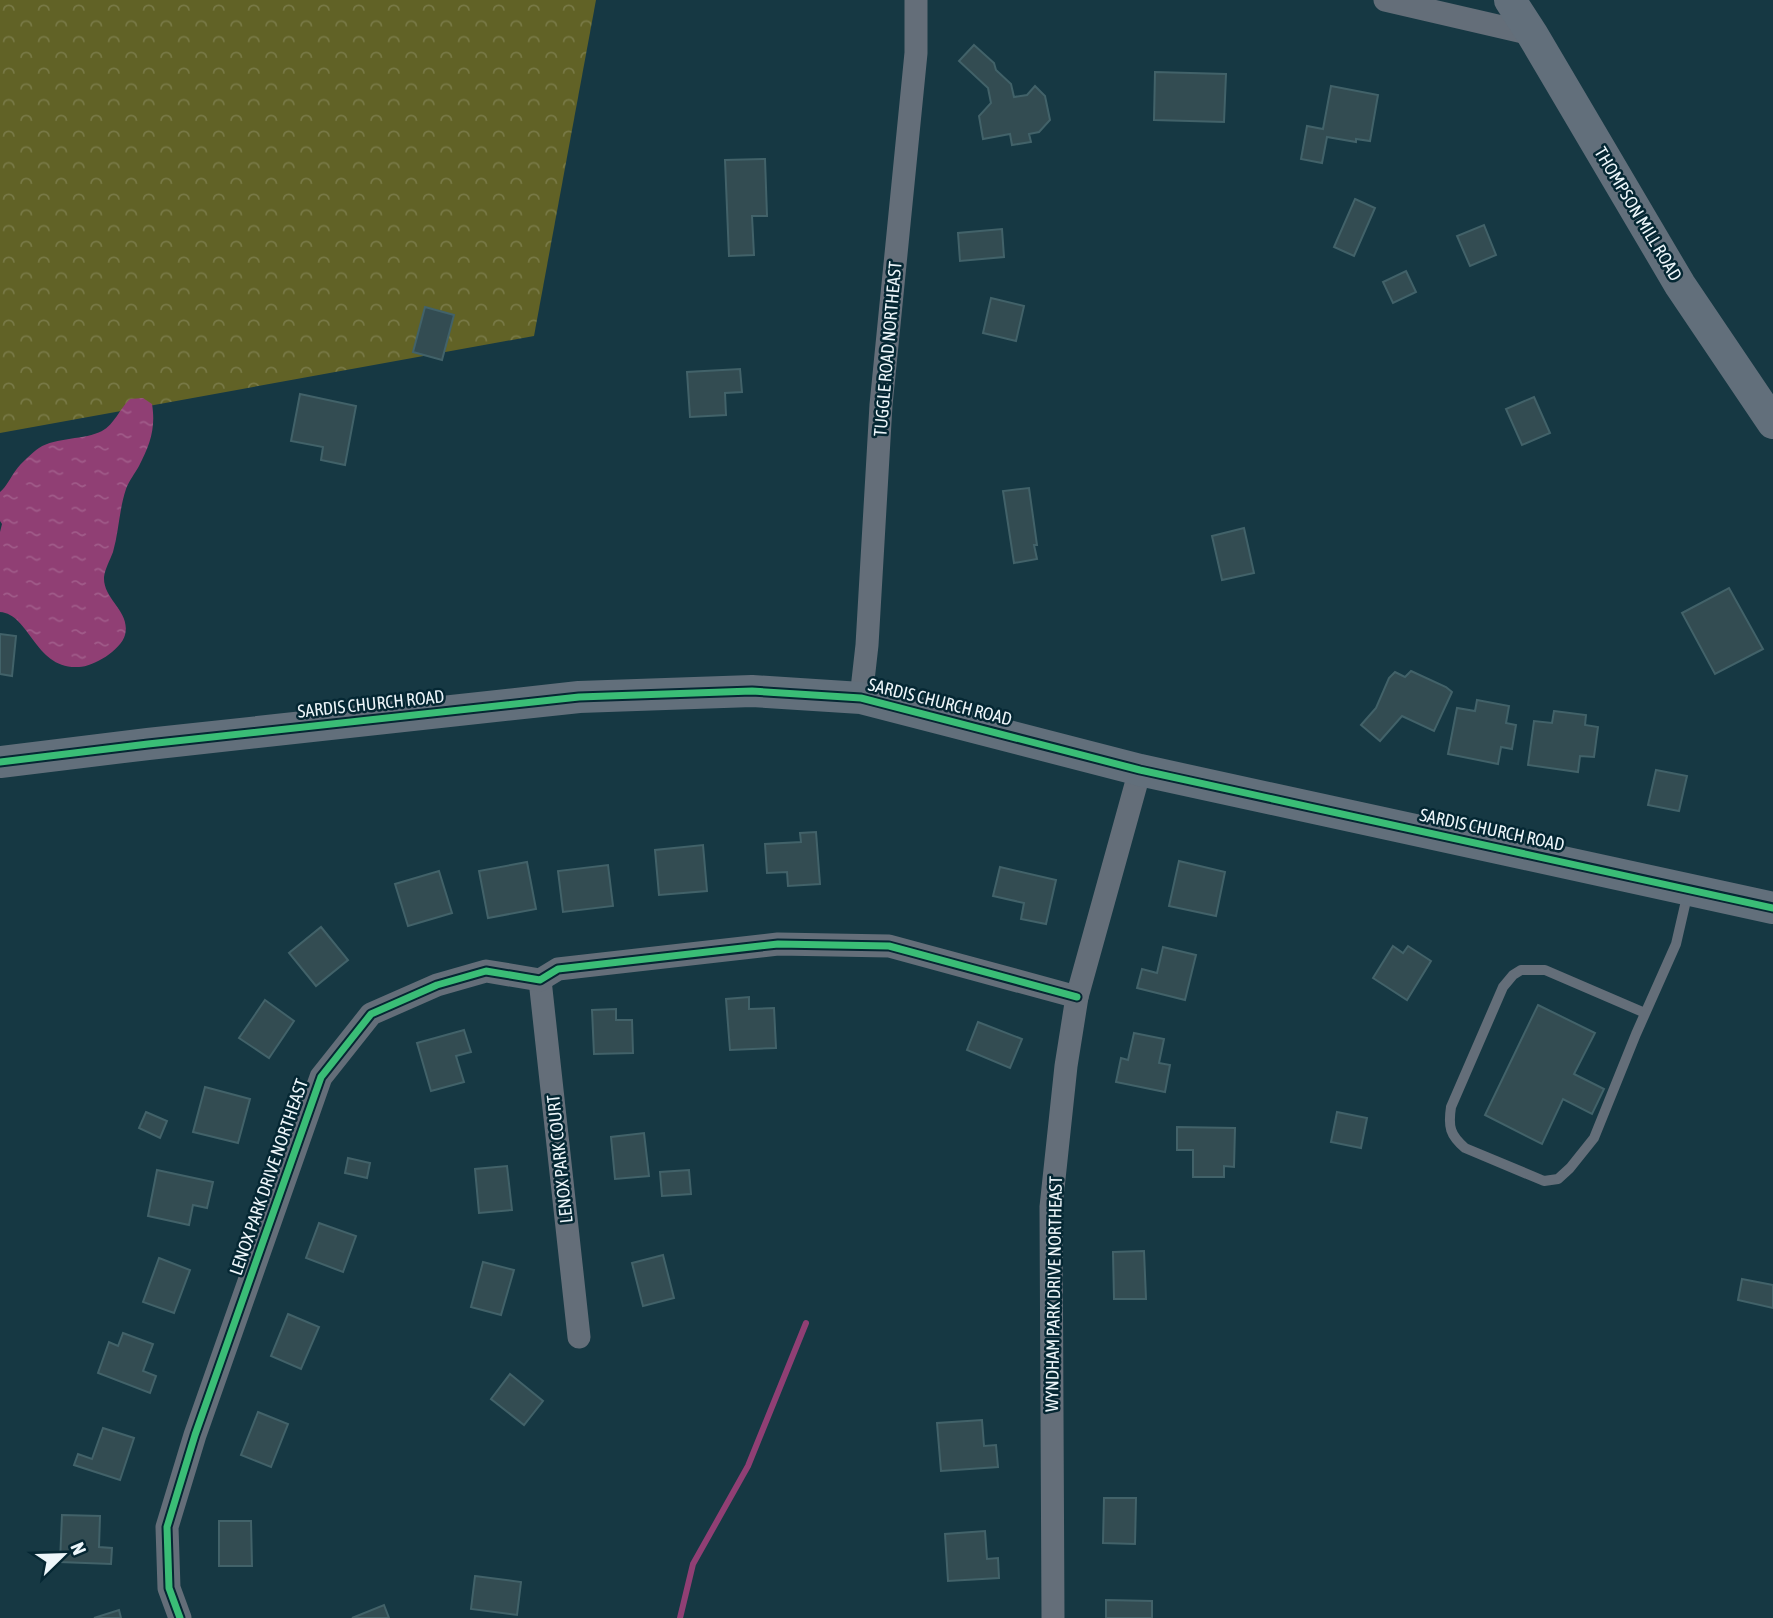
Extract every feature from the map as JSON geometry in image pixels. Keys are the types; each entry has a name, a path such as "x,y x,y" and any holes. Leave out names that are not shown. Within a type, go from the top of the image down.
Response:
{"street":[{"name":"TUGGLE ROAD NORTHEAST","path":"861,698 867,645 881,405 916,53 916,0"},
{"path":"1385,0 1532,34"},
{"name":"THOMPSON MILL ROAD","path":"1510,0 1680,285 1773,424"},
{"name":"SARDIS CHURCH ROAD","path":"0,762 579,697 752,691 861,698 1140,770 1773,908"},
{"name":"WYNDHAM PARK DRIVE NORTHEAST","path":"1053,1618 1051,1207 1066,1066 1077,997 1140,770"},
{"path":"540,980 558,969 778,944 889,946 1077,997"},
{"name":"LENOX PARK DRIVE NORTHEAST","path":"180,1618 169,1588 167,1527 195,1435 321,1077 371,1014 437,985 486,971 540,980"},
{"name":"LENOX PARK COURT","path":"540,980 579,1338"}],"lane":[{"path":"1645,1013 1545,970 1521,970 1513,975 1503,987 1451,1107 1449,1120 1456,1140 1465,1148 1544,1181 1558,1179 1570,1168 1594,1138 1676,944 1688,889"}],"green space":[{"path":"0,0 596,0 534,336 0,433"}],"water":[{"path":"143,398 152,404 151,436 143,458 126,489 113,552 104,577 108,592 124,619 125,635 112,652 99,661 79,667 64,666 52,660 19,622 0,612 0,492 20,465 39,448 102,431 130,399"}],"building":[{"path":"974,45 994,63 996,70 1011,84 1014,97 1027,95 1035,86 1045,96 1050,120 1039,132 1029,134 1031,142 1012,145 1010,134 983,139 979,116 991,103 988,88 959,61"},
{"path":"1155,72 1226,74 1224,122 1154,120"},
{"path":"1331,86 1378,95 1370,141 1356,139 1356,142 1327,137 1322,163 1301,159 1307,126 1323,129"},
{"path":"765,159 767,216 752,216 754,255 729,256 725,160"},
{"path":"1355,199 1375,208 1354,256 1334,247"},
{"path":"1484,225 1496,255 1470,266 1457,236"},
{"path":"1002,229 1004,257 960,261 958,233"},
{"path":"1406,271 1416,292 1393,303 1383,282"},
{"path":"991,298 1024,306 1016,341 983,333"},
{"path":"425,307 454,315 442,360 413,352"},
{"path":"740,369 742,392 725,393 726,415 690,417 687,372"},
{"path":"300,394 356,406 345,465 321,460 323,447 291,441"},
{"path":"1534,397 1550,433 1522,445 1506,409"},
{"path":"1029,488 1037,559 1014,563 1003,491"},
{"path":"1244,528 1254,573 1222,580 1212,536"},
{"path":"1729,588 1763,649 1715,674 1682,613"},
{"path":"0,634 16,636 12,676 0,674"},
{"path":"1411,671 1452,692 1434,731 1402,716 1380,741 1361,725 1376,708 1389,678 1395,672 1405,677"},
{"path":"1477,700 1509,706 1506,723 1516,725 1512,749 1501,747 1498,764 1448,754 1457,708 1475,711"},
{"path":"1554,711 1586,715 1585,725 1598,727 1594,757 1580,756 1578,772 1528,765 1534,721 1552,723"},
{"path":"1656,770 1687,776 1679,811 1648,805"},
{"path":"816,832 820,884 788,886 787,872 767,873 765,844 801,842 800,833"},
{"path":"703,845 707,891 659,895 655,850"},
{"path":"1179,861 1225,872 1216,916 1169,906"},
{"path":"527,862 536,909 488,918 479,871"},
{"path":"608,865 613,906 563,912 558,871"},
{"path":"1000,867 1056,880 1046,924 1021,919 1024,903 993,896"},
{"path":"439,871 452,913 408,926 395,884"},
{"path":"321,927 348,960 316,986 289,953"},
{"path":"1393,946 1403,953 1408,946 1431,961 1407,1000 1373,978"},
{"path":"1163,947 1196,955 1185,1000 1137,988 1142,969 1157,973"},
{"path":"749,997 749,1009 774,1008 776,1048 730,1050 726,999"},
{"path":"265,1000 294,1021 269,1058 239,1038"},
{"path":"1538,1005 1595,1033 1574,1074 1604,1089 1592,1114 1563,1099 1542,1144 1485,1115"},
{"path":"616,1009 616,1020 632,1020 633,1053 594,1054 592,1010"},
{"path":"978,1022 1022,1039 1010,1068 967,1050"},
{"path":"464,1030 471,1052 456,1056 464,1082 431,1091 417,1043"},
{"path":"1134,1033 1164,1039 1159,1063 1170,1065 1165,1092 1116,1082 1121,1058 1128,1060"},
{"path":"205,1087 250,1099 238,1143 193,1132"},
{"path":"146,1112 167,1121 160,1138 139,1128"},
{"path":"1337,1112 1367,1118 1361,1148 1331,1142"},
{"path":"1177,1127 1235,1128 1234,1167 1224,1166 1224,1177 1193,1177 1193,1150 1177,1150"},
{"path":"644,1133 649,1176 615,1179 611,1137"},
{"path":"348,1158 370,1163 367,1178 345,1173"},
{"path":"507,1166 512,1210 479,1213 475,1169"},
{"path":"157,1170 213,1182 207,1208 193,1205 189,1225 148,1216"},
{"path":"689,1170 691,1194 662,1196 660,1172"},
{"path":"319,1223 356,1236 343,1272 306,1258"},
{"path":"1144,1251 1146,1299 1114,1299 1113,1252"},
{"path":"663,1255 674,1298 643,1306 632,1263"},
{"path":"159,1258 190,1270 174,1313 143,1302"},
{"path":"483,1262 514,1270 501,1315 471,1307"},
{"path":"1742,1279 1773,1285 1773,1308 1738,1300"},
{"path":"288,1314 319,1327 301,1369 271,1356"},
{"path":"123,1333 153,1344 143,1371 156,1376 150,1393 98,1373 109,1342 118,1346"},
{"path":"510,1374 543,1401 524,1425 491,1399"},
{"path":"258,1412 288,1424 271,1467 241,1455"},
{"path":"982,1420 984,1446 996,1445 998,1467 941,1471 937,1423"},
{"path":"103,1428 134,1438 120,1480 74,1465 78,1454 92,1459"},
{"path":"1104,1498 1136,1498 1135,1544 1103,1543"},
{"path":"62,1515 100,1516 99,1547 112,1548 111,1564 60,1562"},
{"path":"219,1521 251,1521 252,1566 219,1566"},
{"path":"985,1531 987,1559 998,1558 999,1578 948,1581 945,1534"},
{"path":"475,1576 521,1582 517,1615 471,1609"},
{"path":"1106,1600 1152,1601 1152,1618 1106,1618"},
{"path":"384,1605 389,1618 352,1618"},
{"path":"119,1610 121,1618 94,1618"}],"waterway":[{"path":"680,1618 693,1564 748,1466 806,1323"}],"cycle path":[{"path":"0,762 579,697 752,691 861,698 1140,770 1773,908"},
{"path":"180,1618 169,1588 167,1527 195,1435 321,1077 371,1014 437,985 486,971 540,980 558,969 778,944 889,946 1077,997"}]}
